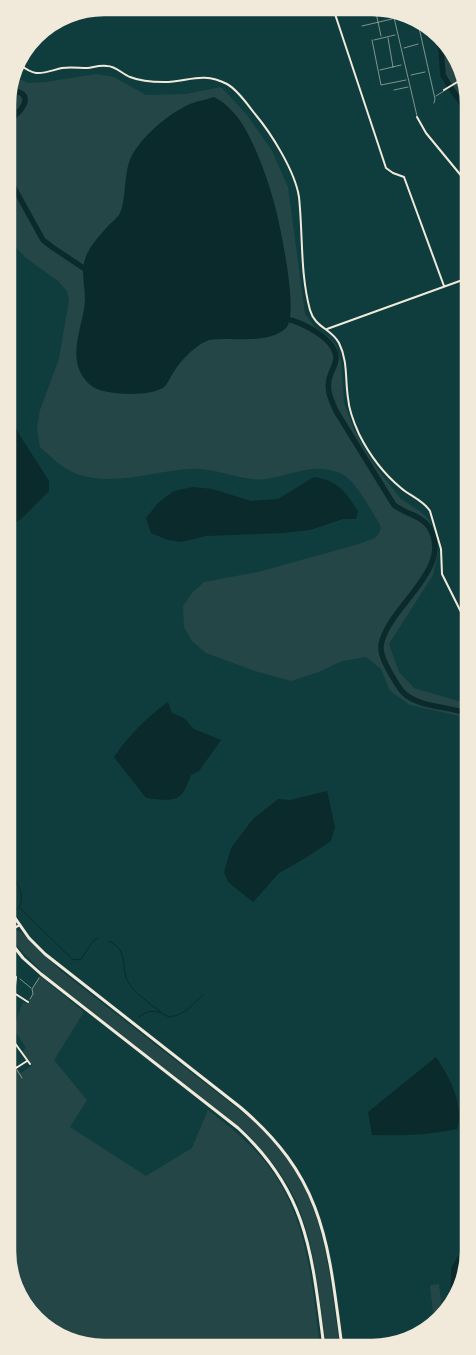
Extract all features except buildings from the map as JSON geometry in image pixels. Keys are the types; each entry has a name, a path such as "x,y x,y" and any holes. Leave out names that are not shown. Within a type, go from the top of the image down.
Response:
{"highway":[{"path":"15,918 33,942 52,960 240,1107 264,1128 288,1156 304,1181 318,1213 327,1245 341,1340"},
{"path":"15,948 41,974 244,1134 266,1158 282,1179 296,1207 309,1248 323,1340"}],"street":[{"path":"334,15 386,168 392,173 404,177 444,286"},
{"path":"24,67 35,73 42,73 62,68 106,66 116,68 134,78 163,82 202,76 220,80 232,87 265,126 292,175 298,196 302,255 310,308 316,323 326,329 338,342 343,353 350,408 360,434 389,477 402,489 427,506 430,511 441,548 442,574 461,612"},
{"path":"445,90 458,82"},
{"path":"417,117 426,134 461,176"},
{"path":"326,329 461,280"},
{"path":"15,928 20,925"},
{"path":"15,985 16,977"},
{"path":"15,994 28,1002"},
{"path":"15,1043 30,1064"},
{"path":"16,1068 28,1061"}],"lane":[{"path":"395,19 417,117"},
{"path":"419,29 434,103"},
{"path":"394,90 410,86"},
{"path":"434,97 445,90"},
{"path":"16,1068 22,1078"}],"path":[{"path":"377,15 382,38"},
{"path":"362,26 395,19"},
{"path":"367,41 398,34"},
{"path":"387,37 394,66"},
{"path":"372,40 381,85 408,79"},
{"path":"401,48 422,44"},
{"path":"378,70 405,64"},
{"path":"408,76 429,72"},
{"path":"28,1002 33,994 32,988 41,974"},
{"path":"16,977 32,988"}],"shaded area":[{"path":"443,50 452,65 460,96 446,76"},
{"path":"96,74 114,77 146,95 186,94 221,87 247,115 272,151 288,187 305,314 315,327 329,337 336,345 341,362 344,403 365,450 401,499 421,512 429,520 434,535 438,553 433,575 389,644 399,672 414,688 461,702 461,714 459,716 410,705 390,691 381,669 366,657 342,661 319,672 291,681 255,671 206,653 192,641 184,627 183,606 192,593 204,582 258,572 375,538 381,528 379,523 362,495 346,476 330,470 311,469 265,479 256,479 209,470 190,469 135,477 94,478 74,473 58,463 40,447 37,428 40,410 59,359 69,300 67,291 58,281 25,257 15,246 15,98 19,79 28,83"},
{"path":"214,97 223,102 243,125 266,178 276,210 285,253 290,290 290,320 286,328 273,336 257,339 213,339 203,343 184,358 165,386 158,390 130,394 95,388 89,384 79,369 76,350 85,300 83,270 85,258 95,241 120,213 130,160 147,135 182,108"},
{"path":"15,426 49,481 49,491 21,519 15,522"},
{"path":"314,477 335,484 345,493 358,511 356,519 343,519 310,530 206,536 181,542 168,540 151,533 146,518 159,502 174,491 193,487 212,489 251,501 278,499"},
{"path":"168,702 172,713 184,718 194,729 221,740 199,771 191,775 180,796 170,800 146,798 114,757 138,727"},
{"path":"327,791 335,827 331,841 279,873 253,902 228,882 224,872 231,848 253,819 278,799 290,800"},
{"path":"15,931 21,932 61,971 247,1116 270,1136 289,1159 314,1209 322,1236 339,1340 325,1340 316,1273 303,1218 286,1183 261,1149 247,1134 45,975 15,944"},
{"path":"40,976 84,1012 54,1060 87,1100 70,1127 146,1176 192,1148 208,1110 254,1150 276,1176 298,1222 310,1271 319,1340 98,1340 65,1331 41,1314 24,1290 15,1257 15,1065 21,1073 32,1065 22,1052 26,1048 15,1031 15,1020 23,1002 27,1004 33,994 32,989"},
{"path":"436,1057 446,1073 457,1101 459,1120 457,1129 414,1135 372,1135 368,1112"},
{"path":"439,1284 442,1306 433,1316 430,1285"}],"waterway":[{"path":"441,47 443,75 461,102"},
{"path":"15,116 24,105 25,100 21,93 16,92"},
{"path":"15,189 43,240 88,271"},
{"path":"286,319 317,332 335,351 335,364 329,378 328,388 336,411 394,505 426,523 435,543 433,558 427,573 386,630 381,645 385,664 400,688 413,699 428,705 461,712"},
{"path":"15,878 22,899 17,910"},
{"path":"20,908 73,960 81,959 93,941 98,938"},
{"path":"109,941 120,950 128,982 139,995 161,1012"},
{"path":"139,1017 150,1011 169,1017 175,1016 184,1012 203,995"},
{"path":"453,1287 454,1268 461,1257"}]}
